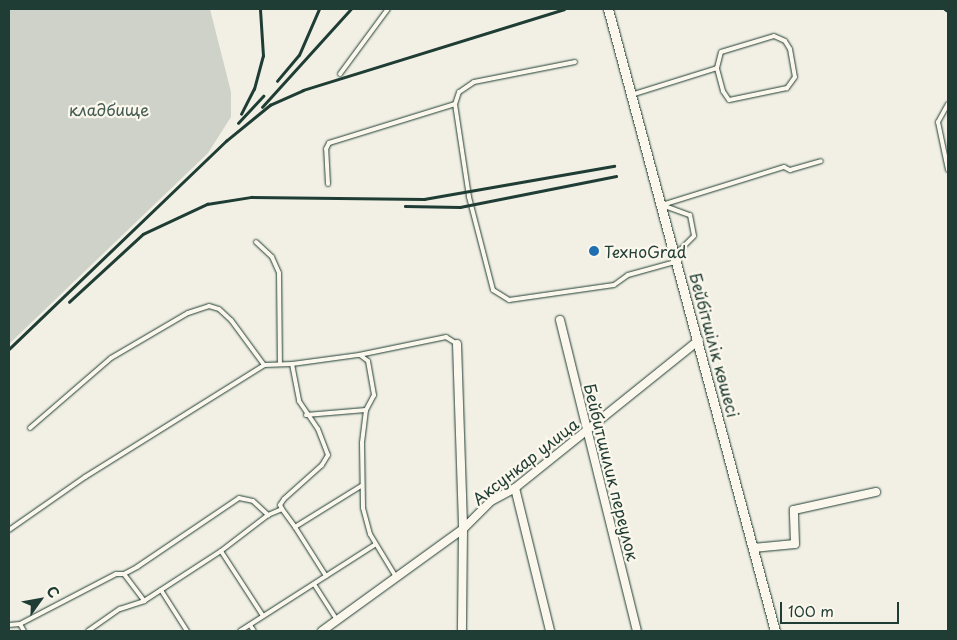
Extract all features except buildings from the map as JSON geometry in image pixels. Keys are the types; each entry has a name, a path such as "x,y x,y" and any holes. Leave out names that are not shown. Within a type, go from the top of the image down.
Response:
{"street":[{"name":"Бейбітшілік көшесі","path":"608,9 699,340 775,631"},
{"name":"Бейбитшилик переулок","path":"560,320 637,631"},
{"name":"Аксункар улица","path":"322,631 338,622 398,579 463,529 491,501 515,488 699,340"},
{"path":"457,344 463,529 462,631"},
{"path":"515,488 550,631"},
{"path":"753,548 796,544 794,510 876,492"}],"lane":[{"path":"340,74 388,9"},
{"path":"774,36 785,41 790,50 795,76 787,88 730,100 723,91 717,68 720,52 774,36"},
{"path":"575,62 474,82 459,92 455,104 470,197 493,290 500,297 508,300 614,285 628,275 676,258 694,236 690,215 662,205"},
{"path":"631,95 717,68"},
{"path":"328,184 326,149 329,143 455,104"},
{"path":"948,104 938,122 948,170"},
{"path":"662,205 784,167 790,170 820,161"},
{"path":"256,242 272,256 279,273 280,364"},
{"path":"30,428 111,358 188,313 209,306 219,309 230,320 264,365"},
{"path":"9,530 85,477 264,365 292,364 359,355 446,337 457,344"},
{"path":"359,355 368,361 372,374 374,394 366,410 361,486 367,525 376,544 398,579"},
{"path":"292,364 299,401 306,415 318,429 328,455 322,465 284,499 280,505 326,576"},
{"path":"306,415 366,410"},
{"path":"295,527 361,486"},
{"path":"9,625 20,624 116,574 124,574 240,498 253,501 268,515"},
{"path":"90,631 120,609 144,601 221,551 268,515 282,509"},
{"path":"240,631 376,544"},
{"path":"221,551 263,616"},
{"path":"124,574 144,601"},
{"path":"314,584 338,622"},
{"path":"161,590 187,631"},
{"path":"20,624 24,631"},
{"path":"250,625 254,631"}],"green space":[{"name":"кладбище","path":"9,9 210,9 231,92 231,117 208,153 9,344"}],"railway":[{"path":"241,114 254,89 263,56 260,9"},
{"path":"277,81 299,55 319,9"},
{"path":"262,107 351,9"},
{"path":"9,349 226,141 270,105 303,90 564,9"},
{"path":"238,123 263,96"},
{"path":"69,302 143,234 207,204 251,197 424,199 614,166"},
{"path":"405,206 460,207 616,176"}],"place":[{"name":"ТехноGrad","path":"594,251"}]}
